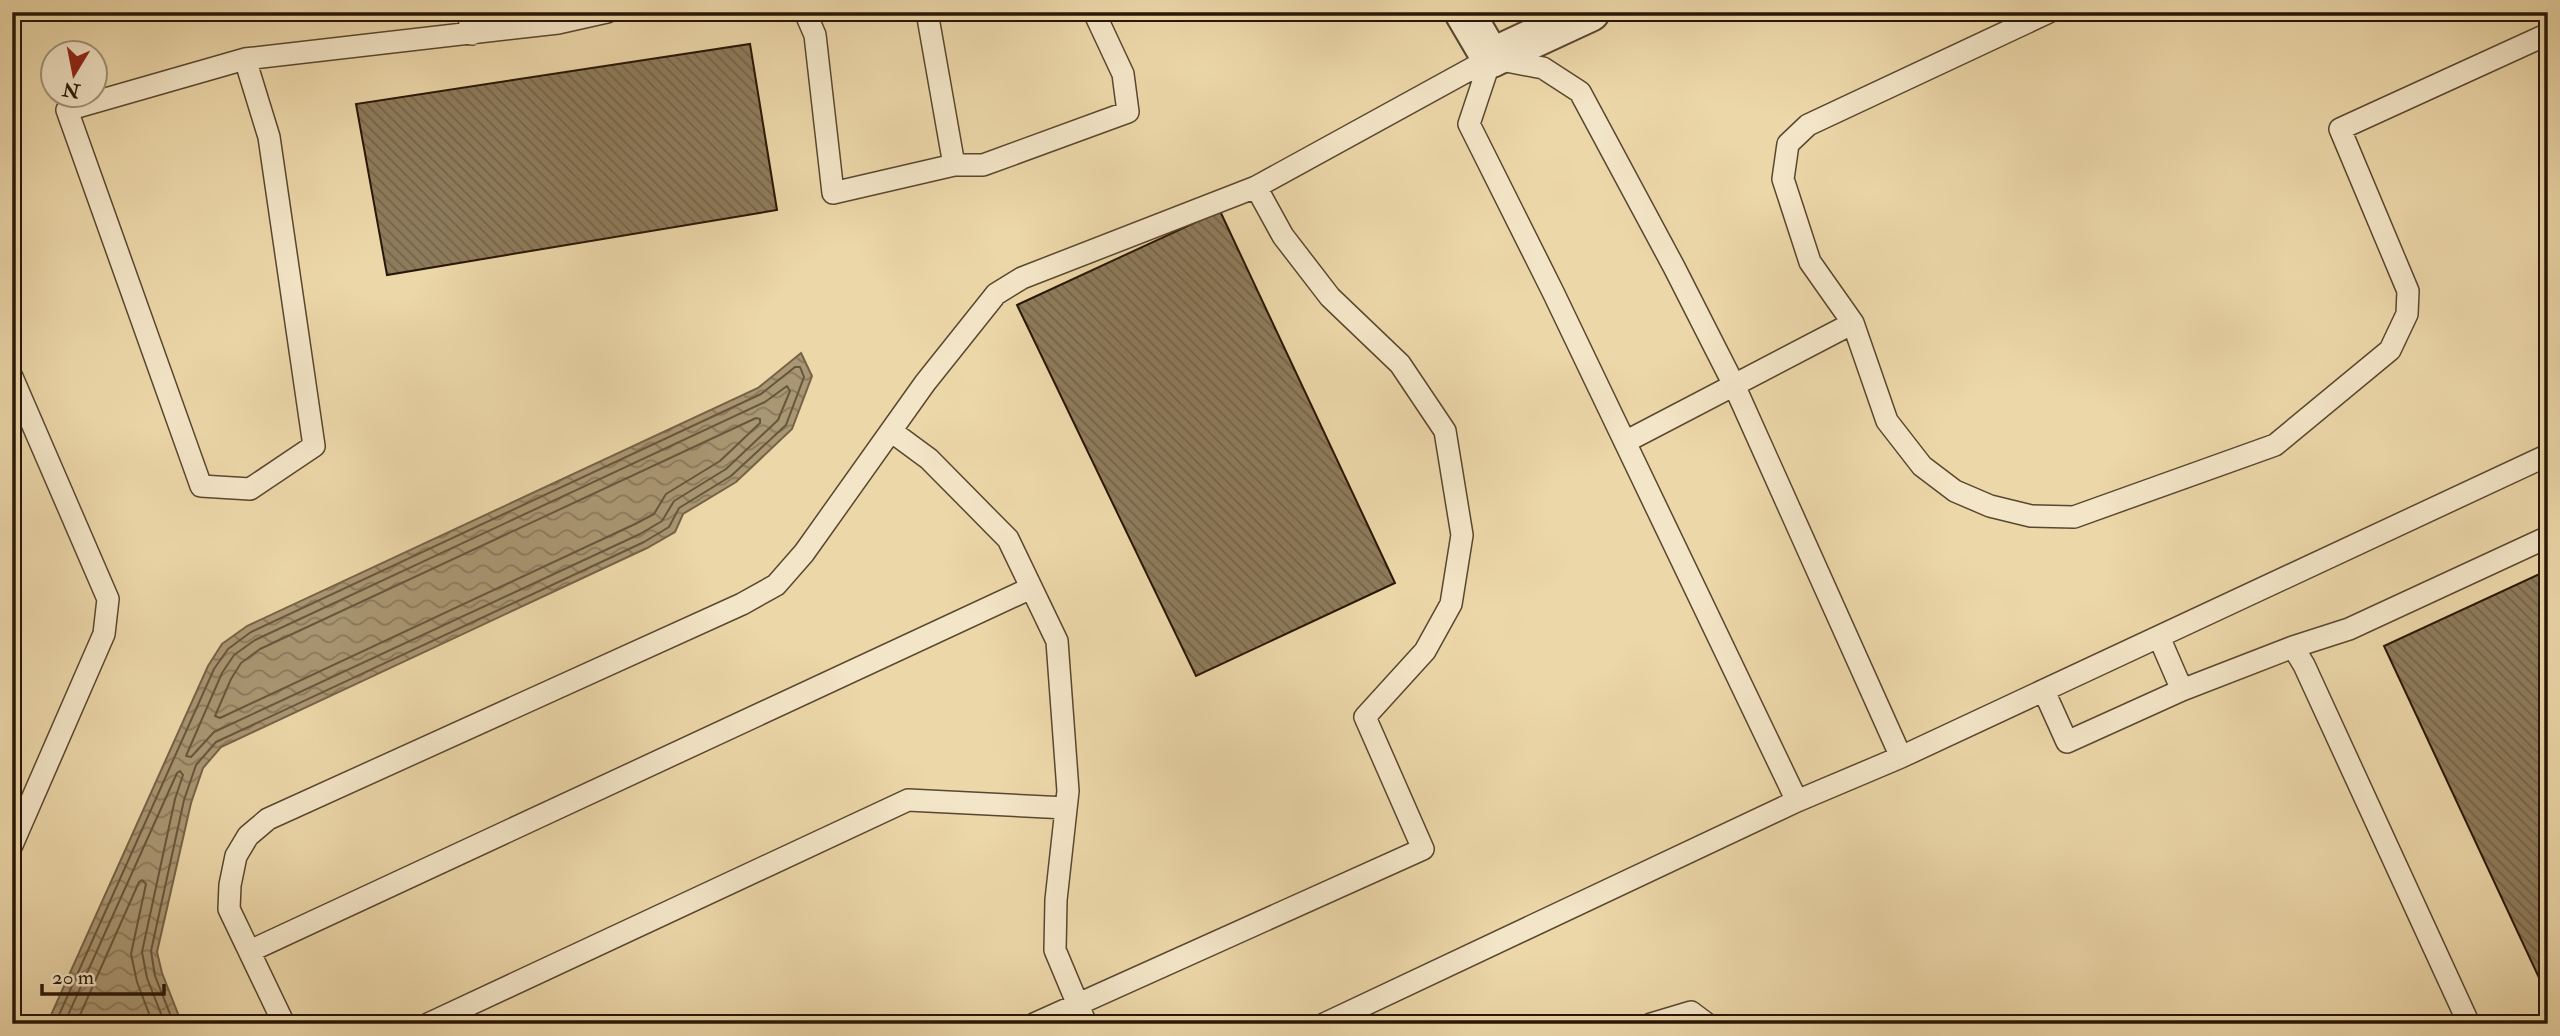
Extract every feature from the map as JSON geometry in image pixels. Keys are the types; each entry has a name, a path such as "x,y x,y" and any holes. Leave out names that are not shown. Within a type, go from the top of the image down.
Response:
{"street":[{"path":"1464,12 1491,58 1591,12"}],"lane":[{"path":"468,12 472,34"},
{"path":"245,59 269,137 314,446 250,489 201,486 67,110 245,59 472,34 557,18 607,12"},
{"path":"806,12 815,35 833,193 954,165 983,165 1128,112 1124,74 1094,12"},
{"path":"927,12 954,165"},
{"path":"2049,12 1808,125 1788,144 1783,179 1810,262 1853,323 1887,421 1922,466 1955,491 1990,506 2031,516 2074,517 2275,445 2390,350 2407,314 2408,291 2340,129 2548,34"},
{"path":"1491,58 1469,124 1797,801"},
{"path":"284,1024 229,909 230,885 236,856 248,836 268,819 729,609 776,585 804,553 925,383 996,294 1022,278 1256,187 1491,58 1543,68 1580,92 1734,385 1901,757"},
{"path":"1034,1024 1082,1014 1423,849 1365,717 1425,651 1451,604 1462,535 1445,431 1400,364 1329,297 1283,236 1256,187"},
{"path":"1625,442 1853,323"},
{"path":"12,377 108,599 104,634 12,845"},
{"path":"891,431 929,459 1008,539 1056,641 1068,791 1056,900 1055,950 1082,1014"},
{"path":"1324,1024 1797,801 1901,757 2548,455"},
{"path":"2044,691 2067,742 2182,690 2349,629 2548,537"},
{"path":"250,951 1031,588"},
{"path":"2159,636 2182,690"},
{"path":"2294,647 2469,1024"},
{"path":"428,1024 908,800 1066,808"},
{"path":"1651,1024 1691,1012 1707,1024"}],"water":[{"path":"801,353 812,376 792,429 736,482 683,514 675,532 647,548 221,747 203,768 191,803 157,952 162,973 182,1024 47,1024 208,666 222,644 247,626 758,388"}],"building":[{"path":"750,44 777,210 387,275 356,104"},
{"path":"1220,211 1395,583 1196,676 1017,305"},
{"path":"2548,570 2548,997 2384,646"}]}
